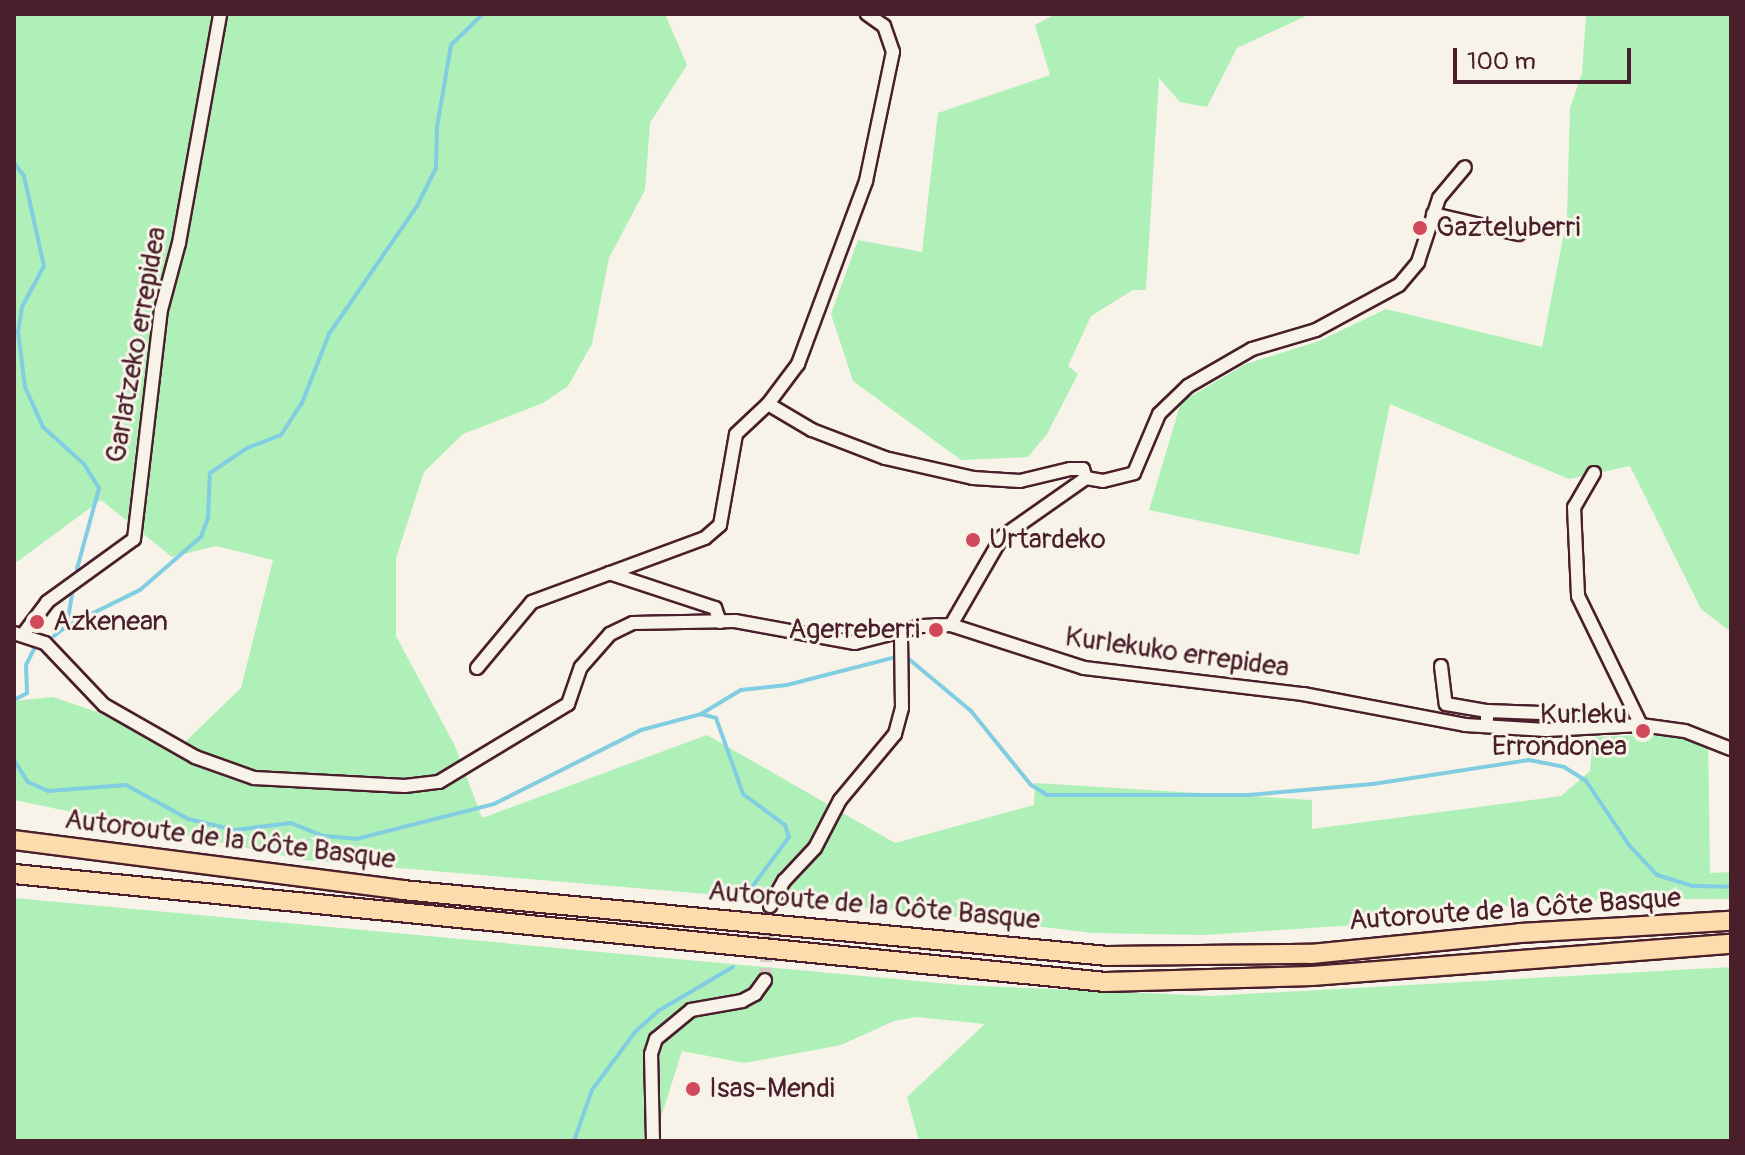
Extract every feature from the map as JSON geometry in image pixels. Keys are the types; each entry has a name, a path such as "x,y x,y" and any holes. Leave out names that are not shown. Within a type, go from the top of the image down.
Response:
{"highway":[{"name":"Autoroute de la Côte Basque","path":"14,840 416,892 1108,956 1311,954 1520,933 1731,921"},
{"name":"Autoroute de la Côte Basque","path":"14,874 1106,982 1312,976 1731,944"}],"street":[{"name":"Garlatzeko errepidea","path":"19,633 47,602 134,539 138,472 153,413 161,310 179,243 220,14"},
{"path":"477,668 532,602 714,533 725,515 736,434 768,404 810,338 866,181 893,52 884,26 868,14"},
{"path":"951,625 1002,537 1086,478 1103,481 1134,473 1159,414 1188,386 1252,349 1316,330 1399,285 1418,262 1433,214 1465,167"},
{"path":"1433,214 1519,234"},
{"path":"768,404 812,430 885,458 973,478 1020,481 1070,469 1083,469 1086,478"},
{"path":"1594,473 1574,507 1578,596 1641,725"},
{"path":"609,573 715,608 720,622"},
{"name":"Kurlekuko errepidea","path":"19,633 45,643 104,705 195,757 254,778 405,786 439,782 568,704 581,667 610,634 633,623 768,624 834,642 870,642 930,624 951,625 1084,668 1303,694 1378,706 1407,717 1486,727 1641,725 1685,731 1731,749"},
{"path":"770,906 784,881 815,848 840,800 895,734 902,708 901,634"},
{"path":"1441,666 1446,704 1487,711 1541,713"},
{"path":"1486,727 1487,711"},
{"path":"653,1141 651,1054 656,1039 691,1010 742,1001 755,994 765,980"}],"green space":[{"path":"14,14 665,14 687,65 650,123 645,190 609,258 592,344 568,386 543,403 463,434 424,472 396,558 396,636 455,746 482,818 707,735 895,843 1034,805 1035,783 1312,800 1312,829 1561,796 1590,771 1593,737 1708,732 1710,873 1731,872 1731,899 1622,899 1363,914 1355,925 1205,935 1093,933 908,911 304,860 14,800 14,701 53,697 185,742 241,688 273,560 216,546 172,557 101,500 14,564"},
{"path":"1056,14 1310,14 1237,48 1207,107 1180,102 1159,78 1146,290 1133,290 1091,316 1068,366 1078,374 1047,434 1028,457 961,460 853,381 831,314 858,240 922,252 938,113 1050,75 1035,25"},
{"path":"1582,14 1731,14 1731,632 1701,609 1630,466 1569,479 1390,404 1359,555 1149,510 1181,402 1246,364 1319,341 1386,309 1542,347 1567,217 1570,108 1582,73 1586,17"},
{"path":"14,898 961,985 1211,996 1731,967 1731,1141 919,1141 907,1097 985,1024 916,1017 894,1021 841,1045 744,1063 682,1051 657,1130 658,1141 14,1141"}],"waterway":[{"path":"67,626 140,590 201,537 208,518 210,473 247,448 281,435 302,403 329,334 417,206 436,168 437,127 451,45 483,14"},
{"path":"14,163 24,176 44,266 22,307 18,331 25,387 43,427 84,464 99,488 77,569"},
{"path":"54,636 67,626 72,594"},
{"path":"14,700 27,693 26,665 34,649"},
{"path":"701,714 741,690 787,685 892,658"},
{"path":"910,660 971,711 1031,785 1047,795 1248,795 1373,784 1529,760 1564,767 1586,781 1629,845 1657,875 1692,886 1731,887"},
{"path":"14,760 28,782 48,791 126,785 188,819 235,830 291,823 324,836 356,839 494,804 641,730 701,714 716,718 743,794 785,825 789,837 752,887 748,900"},
{"path":"574,1141 592,1090 635,1032 658,1011 733,967"}],"tunnel":[{"path":"765,980 770,906"}],"place":[{"name":"Gazteluberri","path":"1420,228"},
{"name":"Urtardeko","path":"973,540"},
{"name":"Azkenean","path":"37,622"},
{"name":"Agerreberri","path":"936,630"},
{"name":"Kurleku Errondonea","path":"1643,731"},
{"name":"Isas-Mendi","path":"693,1089"}]}
